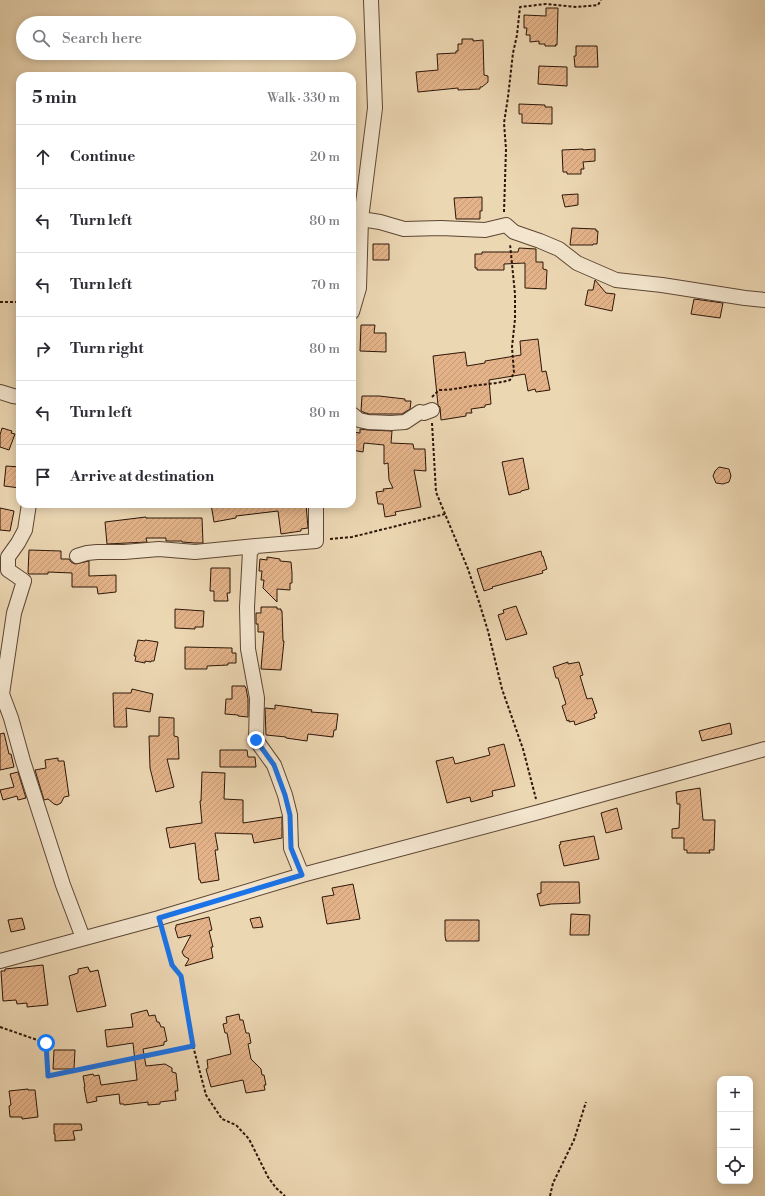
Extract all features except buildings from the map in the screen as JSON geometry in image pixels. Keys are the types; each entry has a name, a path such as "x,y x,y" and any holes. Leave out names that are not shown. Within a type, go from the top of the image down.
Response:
{"street":[{"path":"356,298 359,288 361,219 375,108 371,0"},
{"path":"361,219 380,222 404,229 441,228 485,230 506,225 514,232 559,249 577,263 616,280 765,300"},
{"path":"0,392 16,396"},
{"path":"356,417 359,420 368,422 405,422 420,412 424,413 432,410"},
{"path":"28,508 25,530 8,557 8,570 24,581 14,613 2,694 11,718 23,761 63,885 82,938"},
{"path":"77,556 97,552 124,552 159,549 195,552 316,540 316,508"},
{"path":"256,546 250,551 247,607 248,649 257,698 256,740 274,765 285,795 290,815 291,848 302,875"},
{"path":"0,961 159,918 302,875 539,812 765,749"}],"path":[{"path":"0,302 16,302"},
{"path":"316,540 352,537 445,514 468,569 479,602 488,631 502,689 523,749 539,812"},
{"path":"159,918 172,965 181,976 193,1046 206,1094 222,1119 236,1126 249,1139 268,1177 276,1188 285,1196"},
{"path":"0,1027 46,1043 48,1076 193,1046"},
{"path":"550,1196 553,1183 574,1140 586,1102"}],"route":[{"path":"46,1043 48,1076 193,1046 181,976 172,965 159,918 302,875 291,848 290,815 285,795 274,765 256,740"}]}
